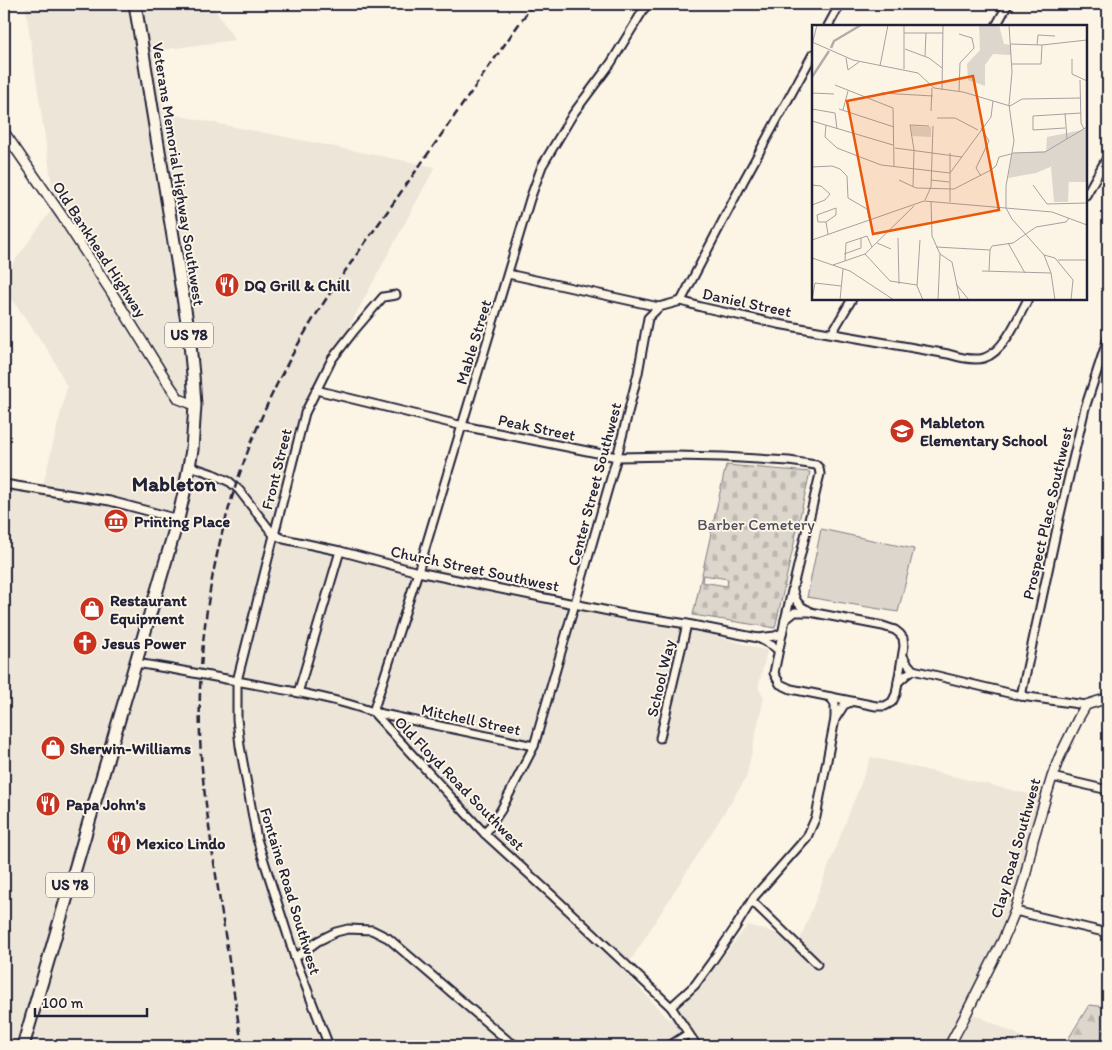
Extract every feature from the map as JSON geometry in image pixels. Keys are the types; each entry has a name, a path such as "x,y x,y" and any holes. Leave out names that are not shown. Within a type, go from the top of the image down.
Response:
{"main road":[{"name":"Veterans Memorial Highway Southwest","path":"23,1046 178,519 190,466 194,432 195,405 189,334 135,4"}],"street":[{"name":"Mable Street","path":"373,712 463,426 530,199 542,166 572,114 610,63 647,4"},
{"path":"829,25 840,4"},
{"path":"997,25 1008,4"},
{"path":"682,301 744,180 812,56"},
{"name":"Old Bankhead Highway","path":"4,132 67,224 168,383 180,399 195,405"},
{"path":"1087,193 1108,156"},
{"name":"Daniel Street","path":"508,274 659,307 682,301 778,324 962,358 982,359 991,354 1002,344 1027,300"},
{"name":"Front Street","path":"237,681 305,412 332,359 383,297 396,294"},
{"path":"832,333 851,300"},
{"name":"Center Street Southwest","path":"485,834 501,810 534,746 616,457 638,373 648,318 659,307"},
{"name":"Prospect Place Southwest","path":"1021,696 1056,529 1082,418 1108,338"},
{"name":"Peak Street","path":"316,390 463,426 616,457 723,457 789,461 816,465 819,468 820,474 793,586"},
{"path":"190,466 230,482 239,490 273,534"},
{"path":"4,484 110,501 178,519"},
{"name":"Church Street Southwest","path":"273,534 284,539 340,551 418,572 758,638 778,650"},
{"path":"298,692 340,551"},
{"path":"793,586 795,597 801,607 810,612"},
{"path":"785,620 795,612 810,612 884,626 895,630 903,638 904,646 896,694 892,702 885,706 876,706 791,689 780,684 774,673 778,650 785,620 793,586"},
{"name":"School Way","path":"660,738 687,624"},
{"path":"758,638 775,636 782,633"},
{"path":"903,655 907,664 913,670 1021,696 1086,705 1108,698"},
{"name":"Old Floyd Road Southwest","path":"136,663 298,692 355,705 373,712 485,834 671,1007 697,1046"},
{"path":"898,682 913,670"},
{"name":"Fontaine Road Southwest","path":"237,681 237,719 240,746 257,839 296,958 329,1046"},
{"path":"671,1007 695,985 712,963 754,897 807,836 816,817 835,719 835,704 830,697"},
{"path":"835,719 844,705 852,701"},
{"name":"Clay Road Southwest","path":"949,1046 999,949 1016,911 1033,840 1052,777 1075,724 1086,705"},
{"name":"Mitchell Street","path":"373,712 534,746"},
{"path":"1052,777 1108,790"},
{"path":"752,901 817,964"},
{"path":"1016,911 1108,933"},
{"path":"296,958 318,941 336,932 348,929 372,930 388,938 507,1040 517,1046"},
{"path":"669,1046 688,1034"}],"shaded area":[{"path":"25,4 211,4 235,40 153,51 165,113 435,167 310,399 296,446 280,532 680,625 767,651 758,688 764,697 746,778 624,971 669,1020 707,977 748,925 800,940 871,757 1041,797 1021,911 988,955 967,1011 1042,1046 4,1046 4,483 42,489 67,387 52,356 4,288 4,276 55,205"}],"green space":[{"name":"Barber Cemetery","path":"726,465 810,472 775,628 693,615","holes":["703,575 728,579 727,586 702,582"]},
{"path":"821,529 914,549 898,612 807,597"},
{"path":"1089,1005 1108,1007 1108,1046 1064,1046"}],"railway":[{"path":"242,1046 212,849 203,778 200,735 200,686 210,588 220,540 233,493 269,401 303,336 343,274 533,4"}],"place":[{"name":"DQ Grill & Chill","path":"227,285"},
{"name":"Mableton Elementary School","path":"902,431"},
{"name":"Printing Place","path":"116,521"},
{"name":"Restaurant Equipment","path":"92,609"},
{"name":"Jesus Power","path":"85,643"},
{"name":"Sherwin-Williams","path":"53,748"},
{"name":"Papa John's","path":"48,804"},
{"name":"Mexico Lindo","path":"119,843"}],"district":[{"name":"Mableton","path":"174,484"}]}
